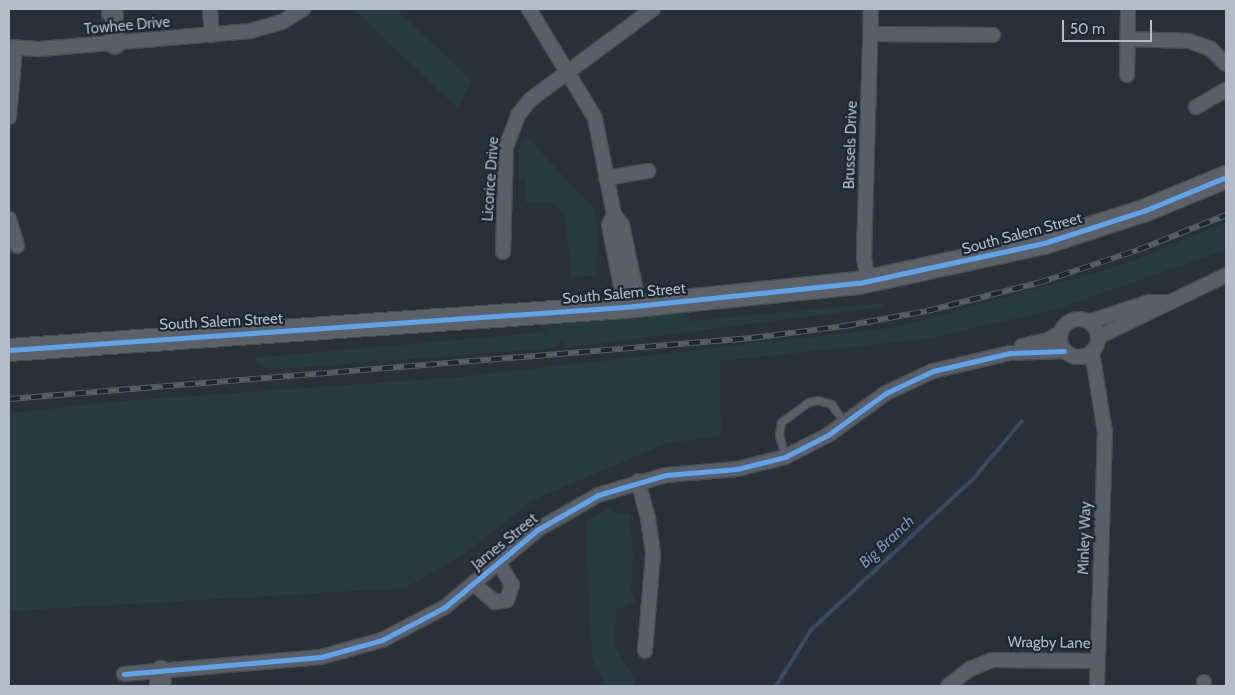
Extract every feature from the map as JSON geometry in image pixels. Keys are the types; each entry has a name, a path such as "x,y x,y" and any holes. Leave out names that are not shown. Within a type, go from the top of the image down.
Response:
{"main road":[{"path":"112,9 115,44"},
{"name":"South Salem Street","path":"9,350 632,306 868,282 1044,243 1146,210 1226,176"}],"street":[{"path":"210,9 212,35"},
{"name":"Towhee Drive","path":"12,48 115,44 266,28 303,9"},
{"path":"529,9 595,118 614,214 609,225 632,306"},
{"name":"Licorice Drive","path":"503,252 505,161 510,130 530,100 653,9"},
{"name":"Brussels Drive","path":"868,282 864,257 871,9"},
{"path":"1127,75 1128,9"},
{"path":"871,34 993,35"},
{"path":"1128,40 1189,41 1211,49 1226,64"},
{"path":"9,117 12,48"},
{"path":"1196,107 1226,90"},
{"path":"606,178 648,172"},
{"path":"9,219 17,246"},
{"path":"1166,302 1149,302 1089,322 1071,320 1060,333 1070,354 1092,352 1098,337 1154,312 1166,302 1226,275"},
{"path":"1089,322 1098,337"},
{"name":"James Street","path":"124,674 160,679 300,660 354,649 409,628 445,607 557,517 598,495 638,481 737,469 785,457 845,423 886,393 918,377 973,360 1010,353 1060,333"},
{"name":"Minley Way","path":"1092,352 1105,432 1097,686"},
{"name":"James Street","path":"1010,353 1070,354"},
{"name":"Minley Way","path":"1070,354 1098,391"},
{"path":"638,481 648,518 653,555 645,651"},
{"name":"James Street","path":"474,584 495,602 507,600 512,585 499,563"},
{"name":"Wragby Lane","path":"948,686 976,666 999,659 1098,660"}],"lane":[{"path":"785,457 778,435 781,422 809,402 817,400 831,404 845,423"}],"green space":[{"path":"354,9 396,9 471,80 458,109"},
{"path":"526,136 593,208 598,229 596,276 571,277 565,215 553,202 525,202 526,180 519,179 518,152"},
{"path":"1226,222 1226,250 1059,308 933,338 720,361 721,436 667,443 533,500 461,556 405,588 9,611 9,413 135,400 460,377 898,327 1122,265"},
{"path":"883,303 883,307 565,348 564,340 553,348 270,370 252,358 547,332 535,320 690,308 689,321"},
{"path":"610,508 613,512 630,514 633,557 631,590 635,602 616,610 615,647 635,680 632,686 606,686 592,659 585,521"}],"waterway":[{"name":"Big Branch","path":"776,686 811,630 973,479 1022,421"}],"railway":[{"path":"9,399 752,338 845,326 927,311 1038,283 1138,250 1226,215"}],"cycle path":[{"path":"9,350 625,307 859,283 1044,243 1146,210 1226,177"},
{"path":"124,674 321,657 382,640 445,607 537,530 598,495 666,475 737,469 785,457 828,435 886,393 933,371 1010,353 1064,351"}]}
